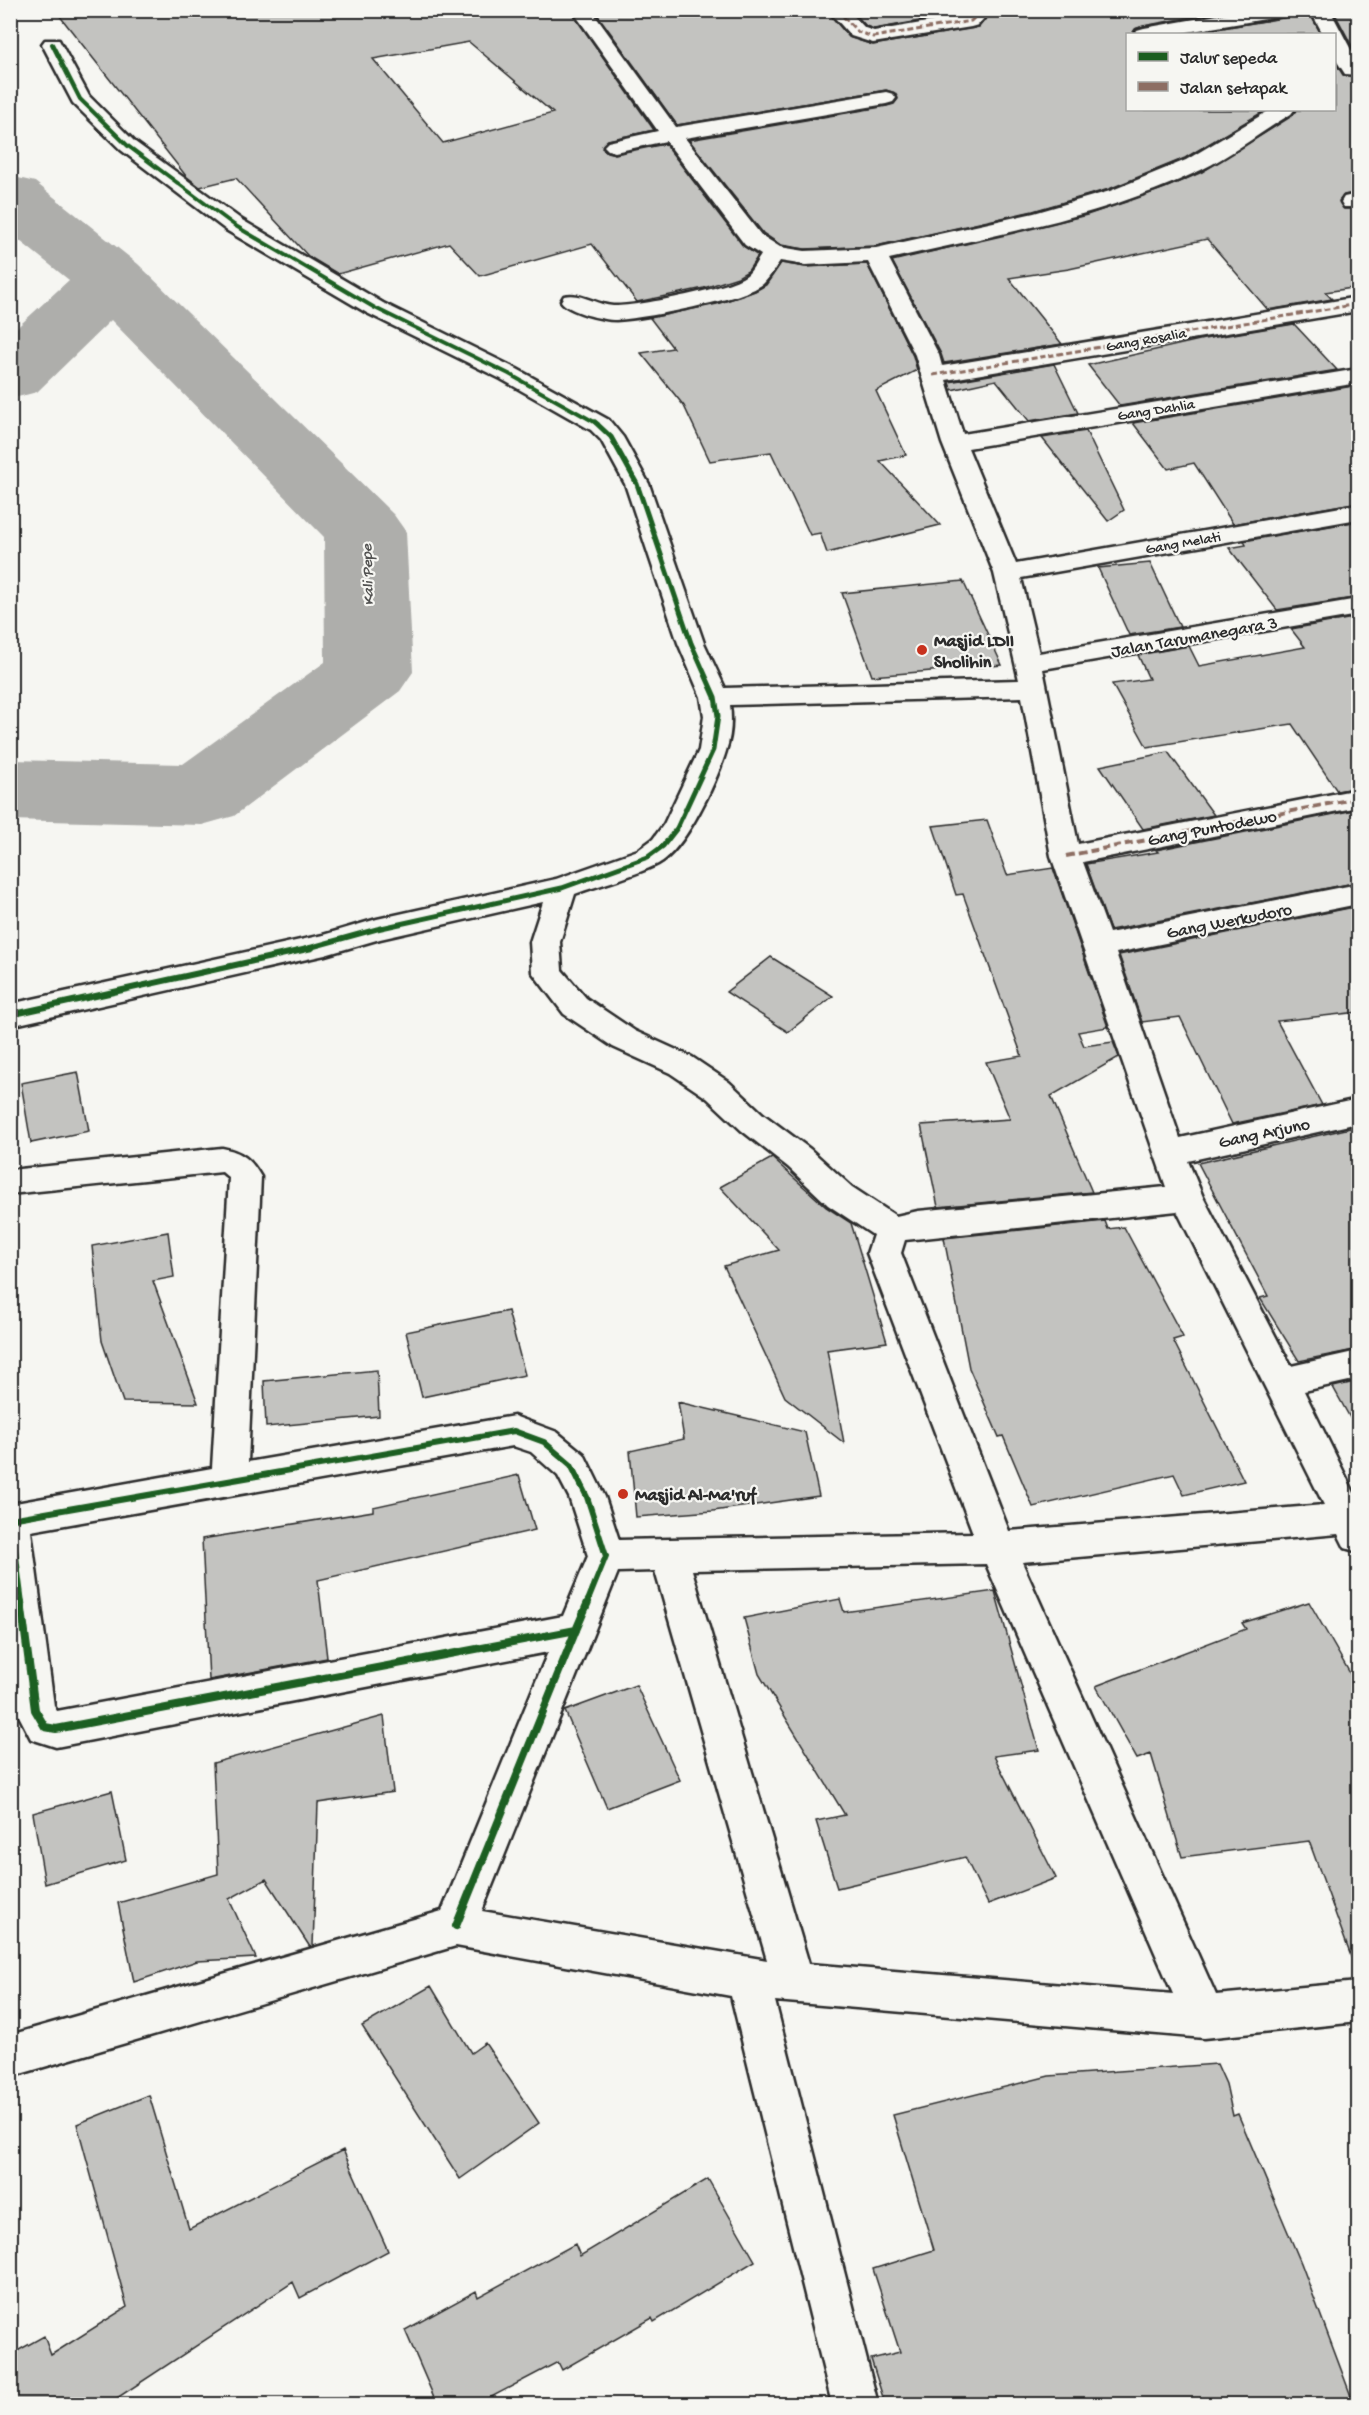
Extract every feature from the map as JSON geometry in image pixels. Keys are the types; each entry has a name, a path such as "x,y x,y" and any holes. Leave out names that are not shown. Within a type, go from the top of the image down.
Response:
{"street":[{"path":"581,10 671,134 753,240 774,253 805,258 876,255 1077,208 1134,189 1195,164 1282,111"},
{"path":"837,10 858,32 873,36 971,21 975,17 968,10"},
{"path":"1150,33 1283,10"},
{"path":"1320,10 1332,33"},
{"path":"1336,41 1348,73"},
{"path":"10,1015 325,945 377,929 548,891 648,857 663,846 677,828 713,750 718,729 715,697 687,633 637,484 610,437 600,425 509,374 375,308 234,225 128,146 80,99 52,44"},
{"path":"615,146 671,134 886,98"},
{"path":"572,301 596,310 614,313 639,311 698,300 755,280 774,253"},
{"path":"606,1556 997,1548 1353,1527 1187,1197 1169,1153 1066,856 1032,675 1007,573 954,443 927,355 876,255"},
{"name":"Gang Rosalia","path":"933,375 1359,304"},
{"name":"Gang Dahlia","path":"954,443 1359,376"},
{"name":"Gang Melati","path":"1007,573 1359,511"},
{"name":"Jalan Tarumanegara 3","path":"715,697 1032,675 1116,650 1359,607"},
{"name":"Gang Puntodewo","path":"1066,856 1359,798"},
{"path":"548,891 545,942 547,972 575,1006 624,1039 681,1065 718,1090 840,1196 891,1230 918,1224 1187,1197"},
{"name":"Gang Werkudoro","path":"1099,946 1359,894"},
{"name":"Gang Arjuno","path":"1169,1153 1359,1111"},
{"path":"10,1182 222,1160 240,1167 245,1177 228,1480"},
{"path":"891,1230 884,1253 997,1548 1204,2017"},
{"path":"1282,1382 1359,1365"},
{"path":"456,1926 576,1630 606,1556 587,1497 571,1465 544,1442 514,1431 463,1438 10,1519 35,1710 45,1727 56,1729 576,1630"},
{"path":"669,1554 794,1982"},
{"path":"10,2056 456,1926 748,1979 1204,2017 1359,2002"},
{"path":"748,1979 855,2404"}],"building":[{"path":"55,10 503,10 503,15 524,10 570,10 654,130 608,140 602,148 615,154 665,144 743,246 758,256 748,271 738,277 704,288 637,302 592,244 480,276 449,243 338,274 308,256 236,178 200,187 186,176","holes":["469,42 553,113 443,143 373,59"]},
{"path":"594,10 826,10 849,37 873,45 979,27 987,17 983,10 1230,10 1143,26 1135,29 1133,33 1126,33 1126,111 1264,111 1185,158 1109,189 1033,211 876,246 805,249 781,245 763,233 689,140 887,106 894,104 898,99 895,93 886,90 677,125"},
{"path":"852,10 957,10 959,14 874,29 866,26"},
{"path":"1294,10 1308,10 1320,33 1192,33 1283,18 1291,16"},
{"path":"1333,10 1359,10 1359,59"},
{"path":"1336,64 1343,75 1359,77 1359,192 1344,195 1339,201 1344,209 1359,209 1359,287 1325,292 1332,299 1268,310 1207,239 1069,269 1009,278 1062,344 944,363 892,261 1087,215 1165,188 1202,172 1292,116 1295,111 1336,111"},
{"path":"781,263 805,267 867,264 913,356 917,370 876,391 906,455 880,461 940,525 827,553 820,533 810,535 771,452 710,461 684,406 641,353 673,348 650,318 717,304 755,291 766,285"},
{"path":"1294,324 1337,370 1120,406 1088,365 1204,339"},
{"path":"1054,364 1078,413 1029,421 996,380 951,390 949,382"},
{"path":"1353,386 1359,392 1359,502 1233,524 1194,463 1168,469 1133,423"},
{"path":"1086,431 1124,510 1108,521 1042,438"},
{"path":"1359,521 1359,597 1277,610 1229,548 1246,545 1244,541"},
{"path":"1150,563 1180,627 1129,635 1098,568"},
{"path":"963,581 1002,665 872,676 842,593"},
{"path":"1359,617 1359,787 1337,791 1292,724 1147,747 1112,684 1149,679 1138,655 1189,646 1199,666 1305,647 1291,629"},
{"path":"1168,752 1214,815 1143,829 1100,766"},
{"path":"1359,809 1359,882 1110,930 1086,864 1158,852 1156,850"},
{"path":"987,820 1007,875 1053,868 1108,1027 1078,1032 1084,1046 1113,1042 1119,1057 1051,1096 1092,1192 938,1207 921,1125 1010,1119 986,1062 1022,1056 963,894 956,895 933,826"},
{"path":"1359,906 1359,1012 1277,1021 1322,1105 1232,1124 1180,1017 1142,1022 1119,955"},
{"path":"771,957 833,996 788,1032 726,992"},
{"path":"78,1072 89,1131 31,1143 21,1083"},
{"path":"1359,1126 1359,1349 1299,1361 1260,1298 1268,1296 1198,1163"},
{"path":"772,1158 826,1207 851,1223 887,1342 827,1350 844,1443 785,1397 724,1266 779,1250 720,1187"},
{"path":"1105,1221 1108,1229 1124,1227 1183,1337 1173,1340 1244,1481 1184,1495 1174,1474 1033,1507 1003,1436 999,1437 969,1368 944,1238"},
{"path":"168,1232 174,1277 153,1281 198,1403 123,1402 102,1341 92,1246"},
{"path":"508,1311 525,1375 422,1397 406,1332"},
{"path":"377,1370 379,1416 266,1427 264,1381"},
{"path":"1359,1381 1359,1434 1333,1387"},
{"path":"678,1402 805,1432 819,1496 713,1511 636,1517 630,1451 684,1439"},
{"path":"519,1475 535,1530 318,1580 327,1658 209,1680 202,1539 373,1511 373,1507"},
{"path":"995,1591 1039,1750 994,1756 1056,1878 988,1904 965,1857 837,1888 816,1821 845,1815 759,1674 744,1618 840,1599 844,1612"},
{"path":"1309,1602 1359,1689 1359,1960 1353,1962 1309,1841 1182,1857 1151,1754 1137,1759 1096,1686 1246,1629 1242,1623"},
{"path":"636,1685 680,1780 607,1808 565,1711"},
{"path":"384,1716 393,1792 318,1803 313,1946 310,1947 266,1879 229,1899 256,1958 197,1961 134,1982 118,1903 218,1874 213,1763"},
{"path":"112,1791 126,1860 45,1884 33,1813"},
{"path":"431,1986 471,2053 485,2043 539,2123 460,2179 362,2026"},
{"path":"1217,2064 1226,2084 1233,2116 1238,2114 1301,2263 1354,2404 885,2404 871,2359 900,2352 873,2269 934,2250 893,2115 1049,2076"},
{"path":"149,2095 189,2229 343,2150 388,2251 300,2298 293,2282 108,2404 10,2404 10,2355 44,2336 51,2355 127,2307 77,2124"},
{"path":"708,2179 755,2261 654,2322 652,2318 562,2370 558,2362 478,2404 437,2404 405,2330 476,2291 478,2297 575,2244 580,2256"}],"waterway":[{"name":"Kali Pepe","path":"10,197 112,279"},
{"path":"10,376 112,279"},
{"name":"Kali Pepe","path":"10,790 202,795 369,672 365,532 112,279"}],"marked path":[{"path":"837,10 858,32 873,37 971,21 975,17 968,10"},
{"path":"933,375 1358,304"},
{"path":"1066,856 1358,798"}],"cycle path":[{"path":"10,1015 325,945 377,929 562,888 648,857 663,846 677,828 713,750 718,716 715,697 691,643 637,484 611,437 600,425 509,374 375,308 234,225 128,146 80,99 52,44"},
{"path":"456,1926 606,1556 587,1497 571,1465 544,1442 514,1431 11,1519 35,1710 45,1727 56,1729 576,1630"}],"place":[{"name":"Masjid LDII Sholihin","path":"922,650"},
{"name":"Masjid Al-Ma'ruf","path":"623,1494"}]}
